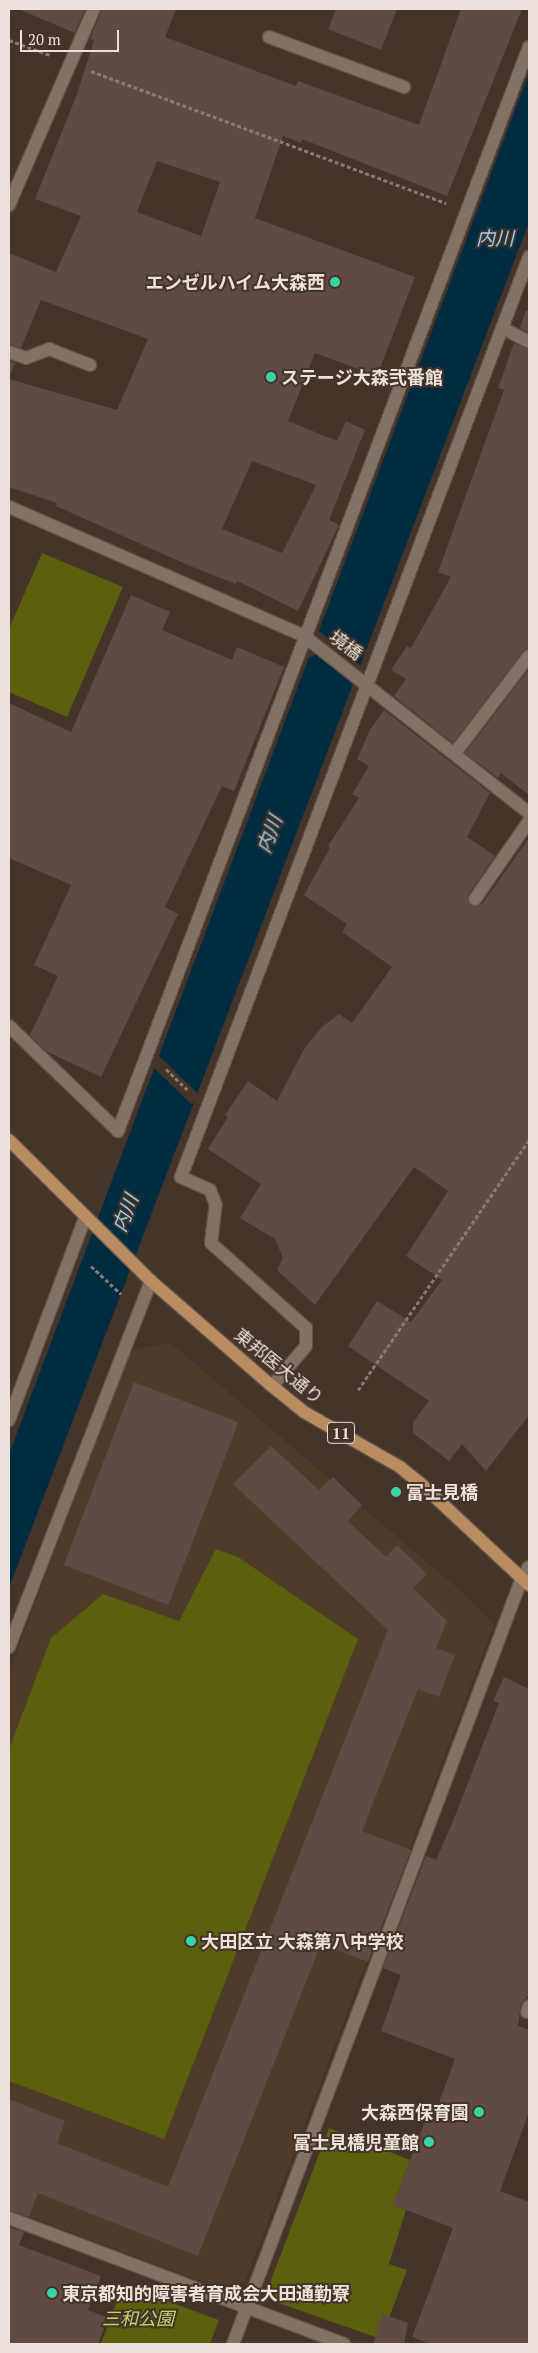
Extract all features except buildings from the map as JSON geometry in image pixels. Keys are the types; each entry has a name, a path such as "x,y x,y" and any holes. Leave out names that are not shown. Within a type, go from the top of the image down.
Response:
{"main road":[{"name":"11","path":"9,1140 151,1281"},
{"name":"東邦医大通り","path":"151,1281 304,1412 400,1467 421,1484 525,1582"}],"street":[{"path":"9,205 94,9"},
{"path":"269,37 404,87"},
{"path":"9,1026 118,1131 304,636 468,212 529,47"},
{"path":"272,1386 306,1346 306,1328 211,1243 216,1205 210,1190 182,1177 529,256"},
{"path":"502,328 529,342"},
{"path":"9,352 26,358 49,349 90,365"},
{"name":"境橋","path":"9,507 304,636 367,682 529,814"},
{"path":"455,753 529,656"},
{"path":"475,899 529,821"},
{"path":"9,1420 86,1218"},
{"path":"9,1647 138,1310 151,1281"},
{"path":"233,2344 525,1582 529,1567"},
{"path":"9,2218 344,2344"}],"path":[{"path":"9,40 468,212"},
{"path":"163,1066 191,1094"},
{"path":"358,1390 529,1140"},
{"path":"73,1248 138,1310"}],"shaded area":[{"name":"大田区立 大森第八中学校","path":"170,1342 462,1592 494,1625 245,2282 216,2287 9,2209 9,1673 129,1351"}],"green space":[{"path":"42,553 123,587 67,717 9,692 9,629"},
{"path":"216,1549 238,1557 358,1639 164,2139 9,2081 9,1749 51,1638 103,1594 179,1621"},
{"path":"329,2128 410,2160 393,2205 406,2210 389,2264 407,2270 381,2339 273,2301 266,2293"},
{"name":"三和公園","path":"123,2285 219,2320 210,2344 101,2344"}],"water":[{"name":"内川","path":"529,73 529,222 9,1588 9,1454"}],"pier":[{"path":"319,631 362,667 356,684 317,654 308,658"},
{"path":"159,1056 200,1096 192,1104 151,1065"}],"place":[{"name":"エンゼルハイム大森西","path":"335,282"},
{"name":"ステージ大森弐番館","path":"271,377"},
{"name":"富士見橋","path":"396,1492"},
{"name":"大田区立 大森第八中学校","path":"191,1941"},
{"name":"大森西保育園","path":"479,2112"},
{"name":"富士見橋児童館","path":"429,2142"},
{"name":"東京都知的障害者育成会大田通勤寮","path":"52,2293"}]}
